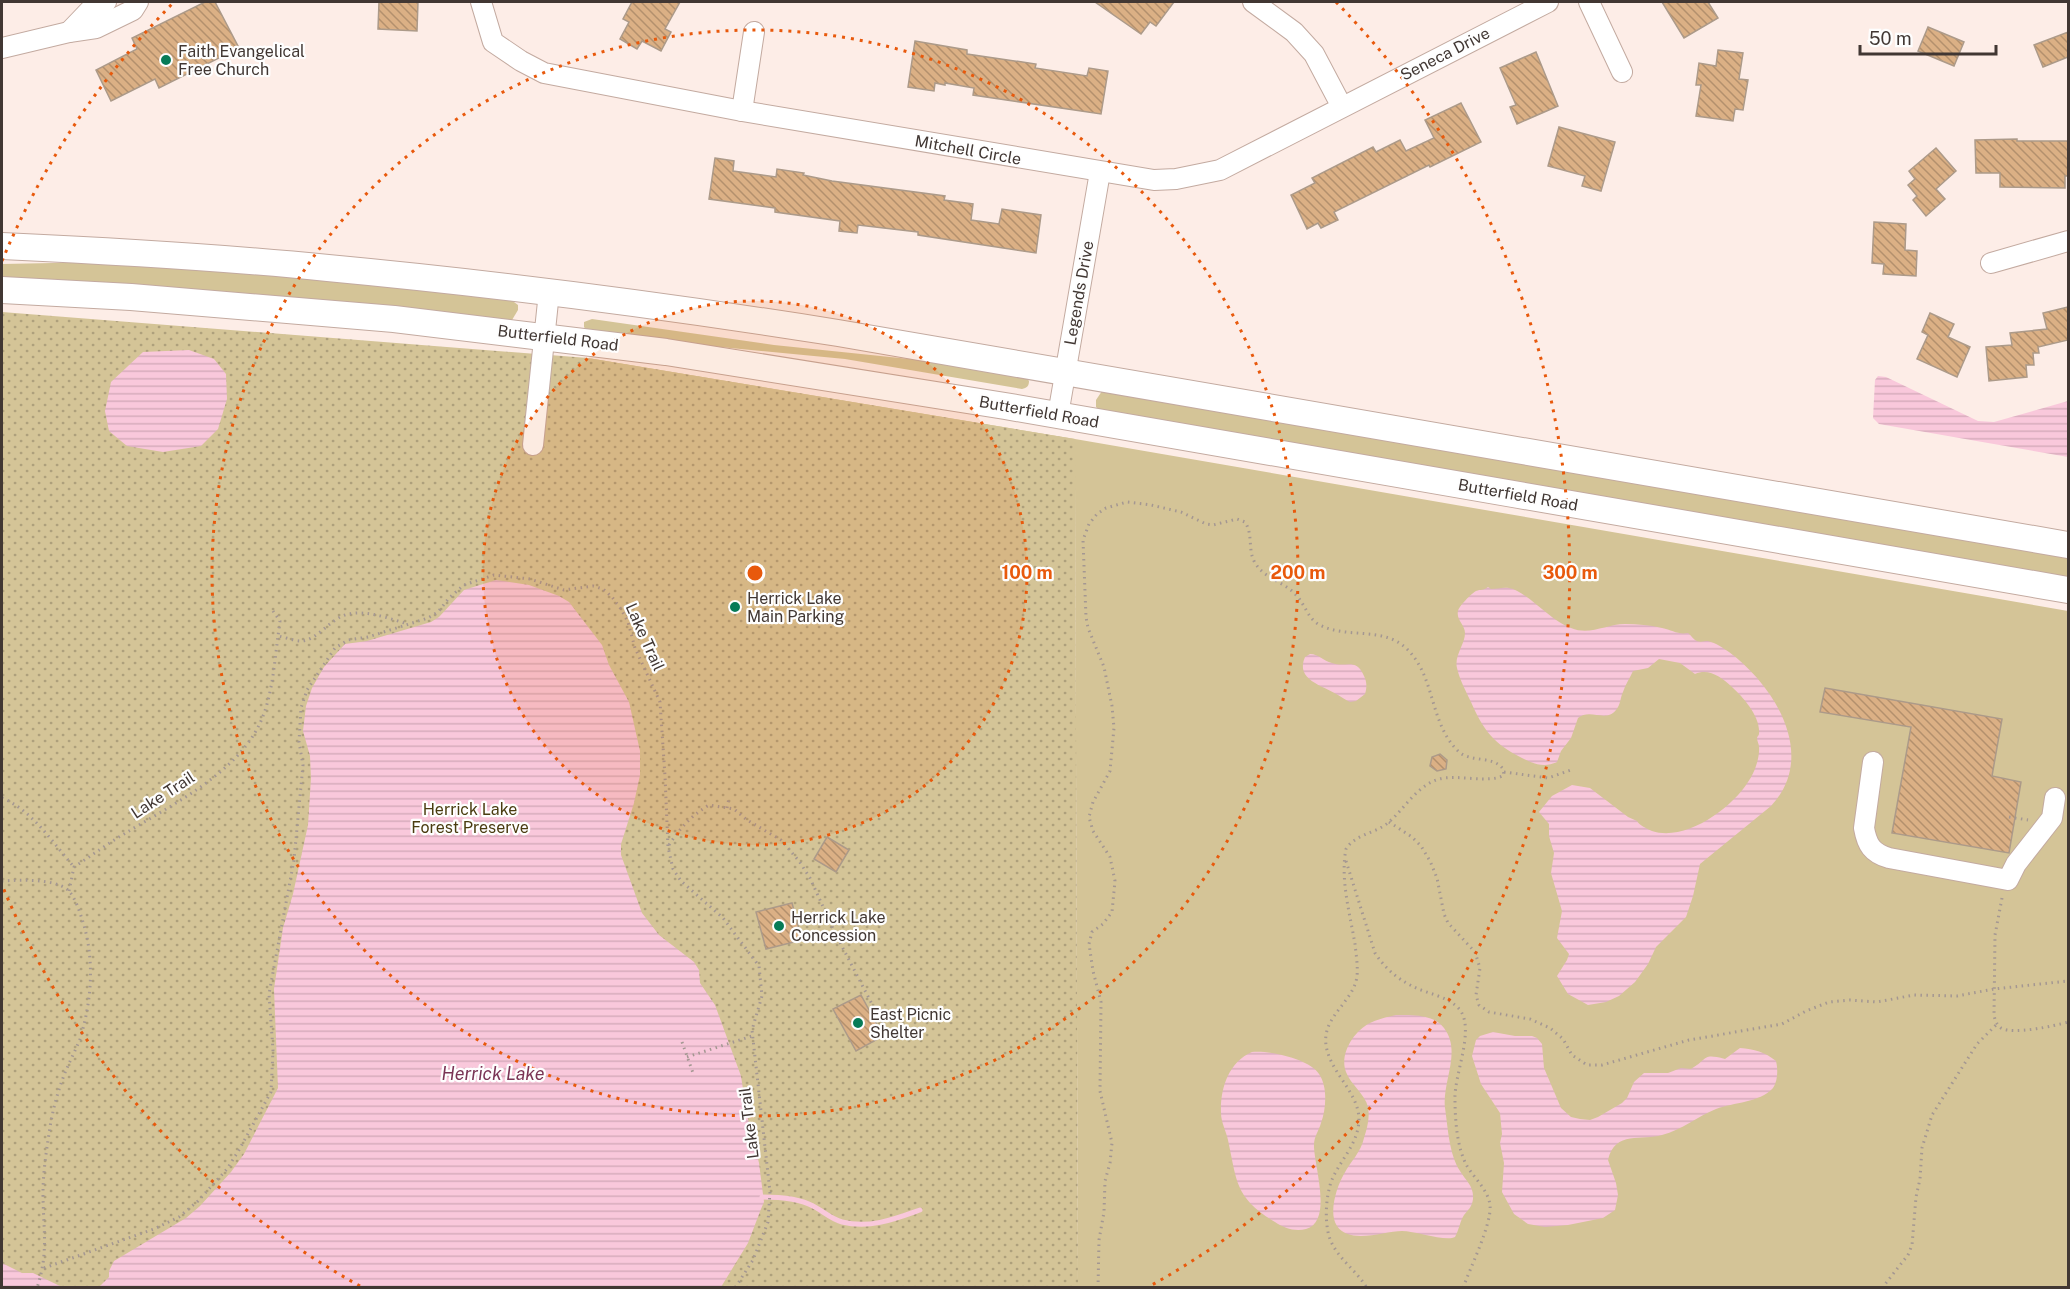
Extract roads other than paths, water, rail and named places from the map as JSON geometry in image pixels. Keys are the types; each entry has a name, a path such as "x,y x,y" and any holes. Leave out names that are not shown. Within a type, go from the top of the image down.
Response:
{"main road":[{"path":"2,246 326,267 549,292 742,318 2068,545"},
{"name":"Butterfield Road","path":"2,290 249,306 405,320 720,360 1058,415 2068,590"}],"street":[{"path":"69,32 91,9 106,2"},
{"path":"2,48 96,28 133,10 138,2"},
{"name":"Mitchell Circle","path":"481,2 493,42 520,61 544,73 742,111 1154,180 1176,179 1220,170 1342,107"},
{"path":"1253,2 1294,32 1314,54 1342,107"},
{"name":"Seneca Drive","path":"1342,107 1548,2"},
{"path":"1589,2 1622,72"},
{"path":"742,111 754,32"},
{"name":"Legends Drive","path":"1058,415 1100,172"},
{"path":"1991,263 2068,241"},
{"path":"532,445 549,292"},
{"path":"1872,762 1864,828 1873,851 1889,858 2008,880 2016,864 2052,818 2055,798"}],"water":[{"path":"189,350 214,359 226,374 227,399 218,429 201,446 163,452 127,446 109,431 105,411 111,382 143,352"},
{"path":"1878,376 1886,377 1978,421 1994,422 2068,401 2068,457 1879,424 1873,418 1875,380"},
{"name":"Herrick Lake","path":"496,580 529,585 569,602 602,645 609,665 629,702 640,751 640,775 621,844 621,855 642,913 659,935 694,962 699,970 700,983 715,1005 741,1076 747,1115 759,1163 764,1202 748,1243 721,1287 99,1287 109,1277 114,1261 186,1218 231,1172 244,1154 278,1088 274,989 283,928 308,825 310,756 303,731 306,706 312,688 324,667 345,644 367,641 431,622 439,617 464,590"},
{"path":"1488,587 1516,590 1555,619 1578,630 1585,631 1618,624 1643,625 1688,633 1697,641 1714,643 1746,666 1762,683 1785,723 1790,744 1791,766 1785,786 1771,806 1700,864 1686,917 1656,947 1648,964 1635,982 1619,996 1606,1002 1588,1005 1568,994 1557,976 1569,954 1557,938 1562,911 1551,873 1554,853 1549,836 1549,824 1539,812 1552,796 1572,785 1590,788 1628,817 1652,831 1679,832 1706,821 1719,812 1730,803 1750,779 1759,756 1757,738 1759,728 1750,708 1728,683 1710,673 1695,674 1680,663 1659,659 1648,668 1633,671 1619,706 1612,714 1603,716 1588,714 1578,718 1571,738 1561,751 1557,762 1548,765 1539,764 1522,758 1497,742 1485,728 1463,686 1456,664 1465,633 1458,617 1458,611 1474,592"},
{"path":"1310,654 1332,663 1358,667 1366,680 1365,694 1356,701 1350,702 1312,681 1304,671 1303,665 1305,657"},
{"path":"1396,1015 1422,1016 1434,1020 1440,1023 1449,1037 1451,1057 1445,1098 1448,1132 1456,1164 1473,1194 1471,1206 1463,1217 1455,1237 1438,1237 1402,1231 1368,1236 1350,1235 1343,1232 1334,1221 1333,1207 1336,1192 1344,1174 1361,1148 1369,1111 1366,1102 1346,1072 1344,1065 1346,1051 1354,1037 1364,1027 1376,1020"},
{"path":"1493,1032 1537,1038 1542,1044 1544,1068 1561,1108 1571,1117 1580,1119 1590,1120 1598,1117 1622,1103 1627,1098 1634,1082 1644,1073 1668,1073 1681,1068 1691,1069 1708,1057 1725,1059 1740,1048 1759,1051 1776,1061 1777,1078 1773,1088 1761,1097 1716,1109 1669,1133 1623,1140 1617,1144 1608,1160 1618,1195 1615,1210 1603,1218 1545,1227 1528,1224 1514,1214 1502,1192 1504,1163 1500,1143 1502,1134 1500,1113 1481,1084 1472,1056 1476,1040 1480,1036"},
{"path":"1252,1052 1278,1054 1307,1064 1319,1074 1324,1085 1324,1111 1314,1144 1321,1204 1314,1224 1306,1229 1286,1228 1262,1213 1245,1197 1236,1178 1221,1116 1222,1095 1231,1070"},
{"path":"2,1263 22,1273 33,1273 62,1287 2,1287"}],"waterway":[{"path":"762,1197 801,1201 838,1221 852,1224 882,1222 920,1210"}],"place":[{"name":"Faith Evangelical Free Church","path":"166,60"},
{"name":"Herrick Lake Main Parking","path":"735,607"},
{"name":"Herrick Lake Concession","path":"779,926"},
{"name":"East Picnic Shelter","path":"858,1023"}],"park label":[{"name":"Herrick Lake Forest Preserve","path":"470,818"}]}
